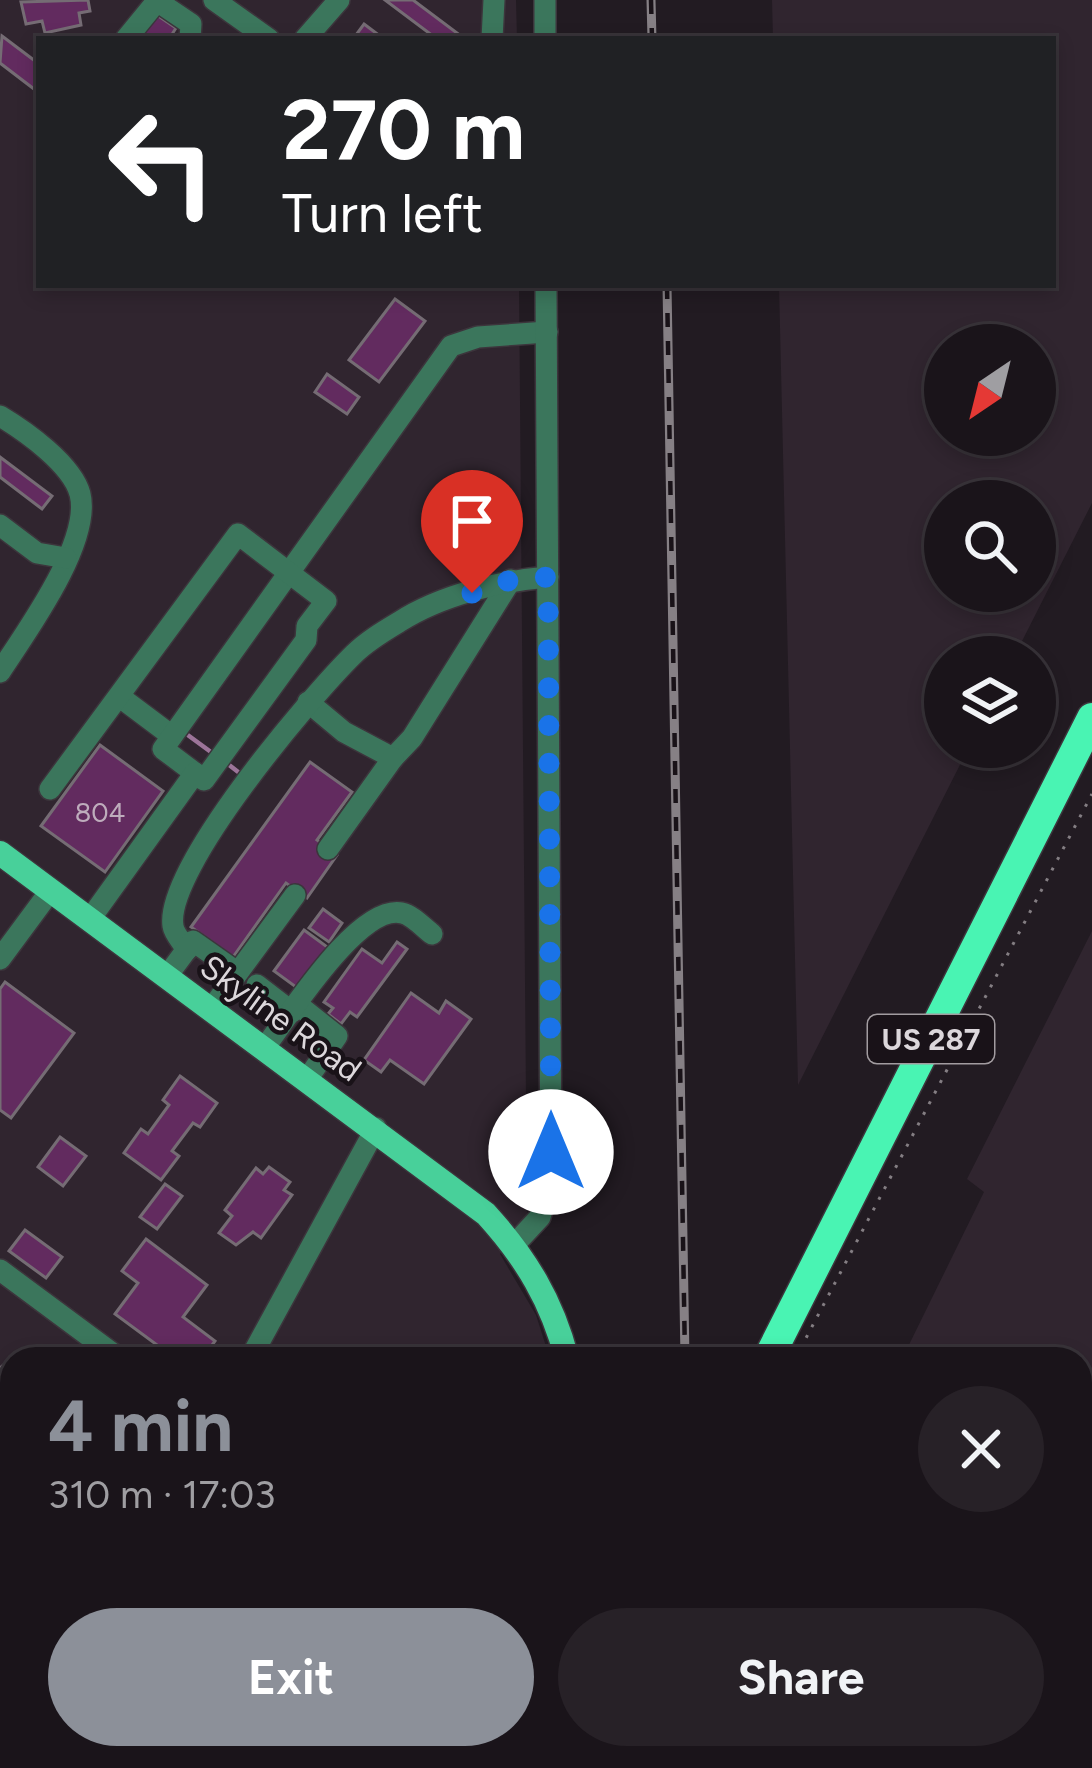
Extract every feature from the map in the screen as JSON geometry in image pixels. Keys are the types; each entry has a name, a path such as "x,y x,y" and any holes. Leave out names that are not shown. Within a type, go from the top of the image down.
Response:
{"highway":[{"name":"US 287","path":"774,1347 1088,734"}],"main road":[{"name":"Skyline Road","path":"0,853 451,1184 514,1245 549,1302 563,1347"}],"street":[{"path":"214,0 264,36"},
{"path":"311,36 339,0"},
{"path":"492,36 494,0"},
{"path":"544,0 545,36"},
{"path":"128,36 157,1 191,24 190,36"},
{"path":"514,1245 540,1217 551,1179 546,288"},
{"path":"50,789 238,534 291,566 326,601 308,626 306,640 204,780 163,749 291,566 451,346 478,337 547,332"},
{"path":"0,416 62,466 80,491 81,517 66,558 0,672"},
{"path":"0,525 37,553 66,558"},
{"path":"187,950 173,928 175,911 200,847 308,702 359,649 405,618 511,580 548,577"},
{"path":"328,849 412,738 511,580"},
{"path":"120,698 172,736"},
{"path":"308,702 344,732 393,758"},
{"path":"90,919 195,773"},
{"path":"0,959 51,890"},
{"path":"212,1008 295,895"},
{"path":"265,1047 370,920 386,912 405,913 432,934"},
{"path":"167,976 193,941 237,972"},
{"path":"257,986 337,1036 308,1078"},
{"path":"257,1347 376,1128"},
{"path":"0,1270 104,1347"}],"path":[{"path":"801,1347 1092,794"}],"shaded area":[{"path":"0,0 516,0 517,36 36,36 36,288 519,288 527,1214 500,1254 536,1315 546,1347 0,1347"},
{"path":"772,0 1092,0 1092,503 1056,574 1056,480 924,480 924,612 1037,612 1025,636 924,636 924,768 958,768 798,1085 779,288 1056,288 1056,36 773,36"},
{"path":"1092,931 1092,1347 908,1347 984,1192 967,1179"}],"building":[{"path":"88,0 90,11 79,13 81,25 45,33 42,21 26,24 21,2"},
{"path":"385,0 413,0 461,36 433,36"},
{"path":"154,13 176,28 171,36 138,36"},
{"path":"364,24 380,36 355,36"},
{"path":"2,36 36,62 34,89 0,63"},
{"path":"395,299 425,321 379,382 349,360"},
{"path":"327,374 359,397 347,414 315,392"},
{"path":"0,457 52,496 42,509 0,477"},
{"path":"100,745 163,791 105,872 41,826"},
{"path":"310,762 352,792 317,840 337,855 307,898 286,883 233,957 191,927"},
{"path":"323,909 342,923 329,942 309,928"},
{"path":"304,930 330,949 300,990 274,971"},
{"path":"397,942 407,949 357,1017 350,1012 341,1024 328,1014 333,1008 324,1002 362,949 382,963"},
{"path":"5,982 74,1033 11,1118 0,1110 0,989"},
{"path":"411,993 439,1013 446,1001 471,1019 424,1084 390,1060 381,1072 364,1060"},
{"path":"180,1076 217,1103 200,1127 193,1123 172,1151 179,1156 161,1180 124,1153 141,1129 148,1134 169,1105 163,1100"},
{"path":"60,1137 86,1156 63,1186 38,1167"},
{"path":"269,1167 290,1182 284,1190 292,1195 261,1238 253,1232 236,1245 219,1233 232,1216 225,1210 256,1168 263,1174"},
{"path":"165,1184 182,1196 157,1229 140,1217"},
{"path":"25,1230 62,1257 46,1278 9,1251"},
{"path":"146,1239 207,1285 183,1317 215,1341 211,1347 160,1347 115,1314 138,1283 122,1271"}],"waterway":[{"path":"185,733 215,755"},
{"path":"224,761 242,775"}],"railway":[{"path":"651,0 652,36"},
{"path":"667,288 685,1347"}],"route":[{"path":"472,593 511,580 548,577 551,1152"}]}
